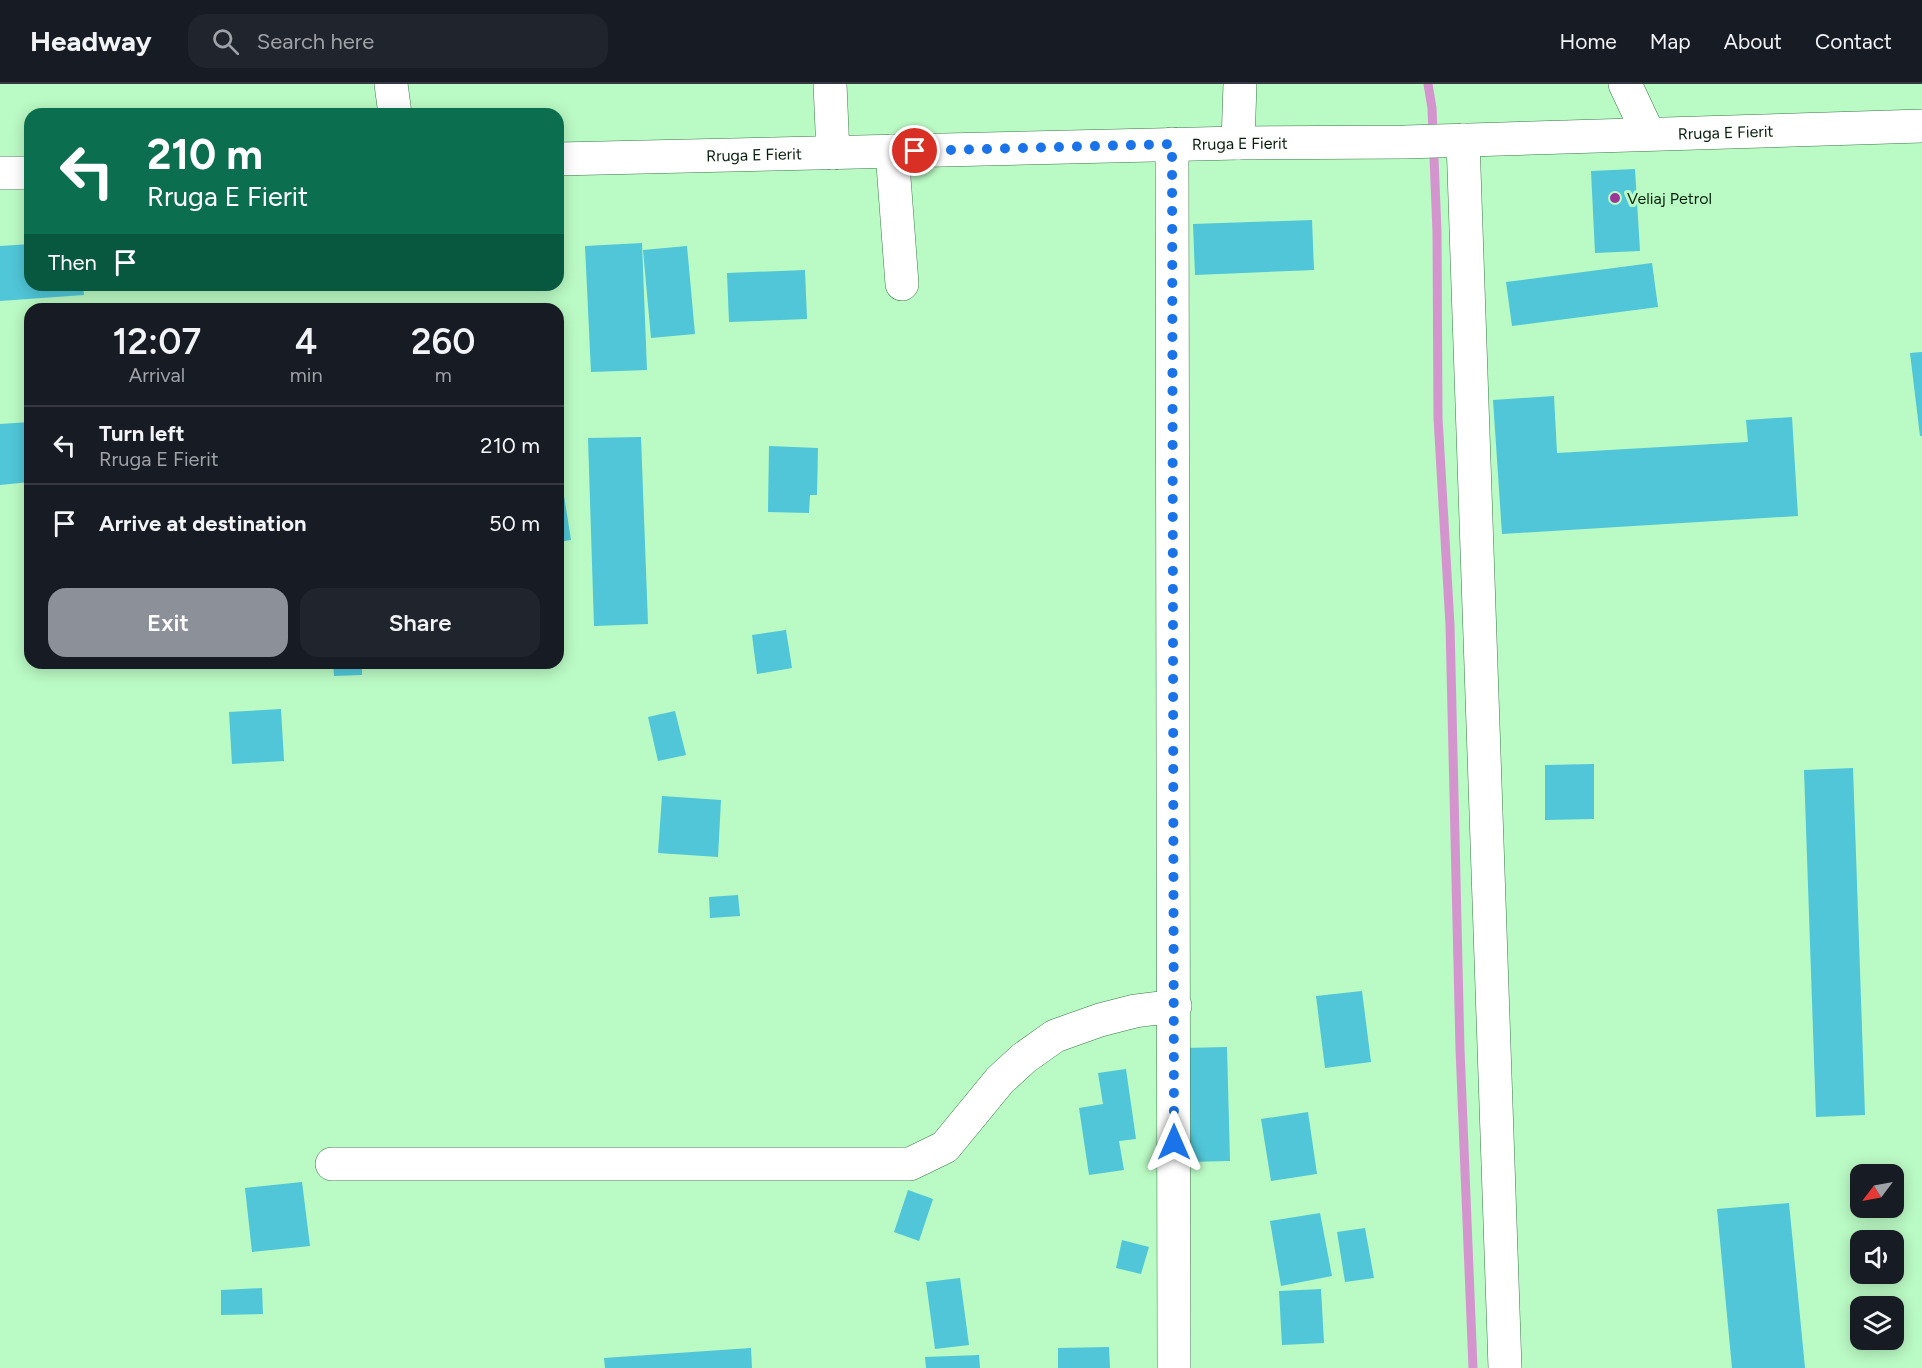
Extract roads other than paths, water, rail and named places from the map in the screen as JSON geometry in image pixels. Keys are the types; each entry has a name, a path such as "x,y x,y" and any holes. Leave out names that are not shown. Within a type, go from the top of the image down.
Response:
{"street":[{"path":"391,84 394,108"},
{"path":"830,84 833,153"},
{"path":"1238,143 1240,84"},
{"path":"1625,84 1648,133"},
{"name":"Rruga E Fierit","path":"564,159 1172,144 1405,142 1922,126"},
{"path":"1459,140 1505,1368"},
{"path":"1172,144 1174,1368"},
{"path":"892,151 902,284"},
{"path":"0,173 24,172"},
{"path":"332,1164 910,1164 945,1147 1000,1080 1024,1058 1055,1036 1100,1020 1135,1011 1175,1006"}],"waterway":[{"path":"1428,84 1432,108 1437,232 1438,418 1450,625 1460,1049 1473,1368"}],"place":[{"name":"Veliaj Petrol","path":"1615,198"}]}
